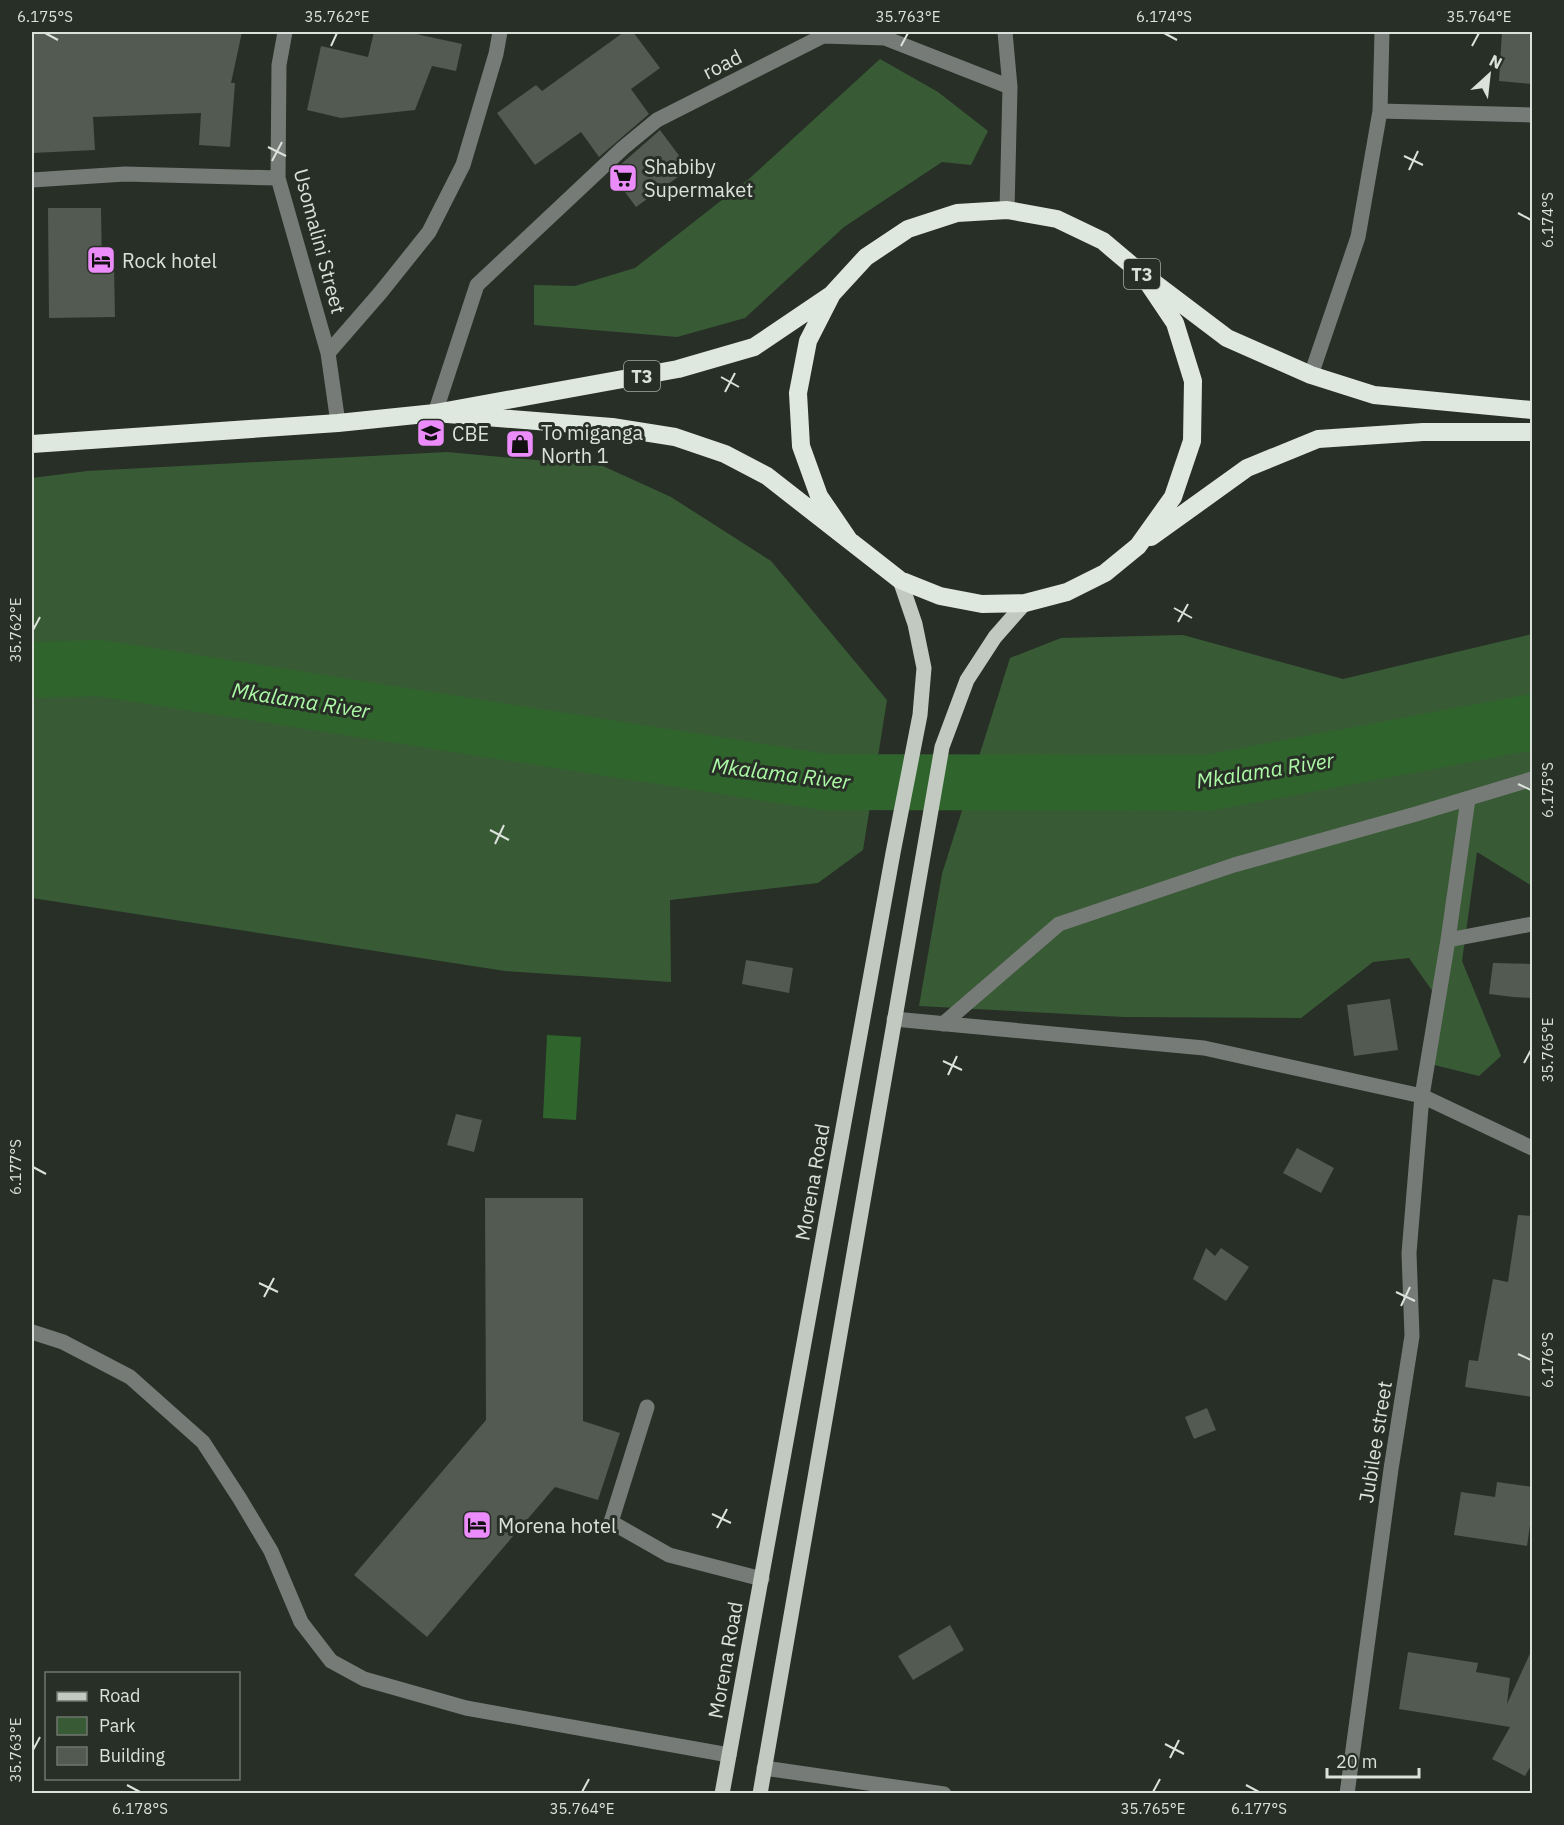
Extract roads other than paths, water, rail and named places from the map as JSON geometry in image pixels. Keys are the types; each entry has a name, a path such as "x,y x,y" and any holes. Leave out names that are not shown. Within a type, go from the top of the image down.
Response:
{"highway":[{"name":"T3","path":"32,444 338,423 435,413 678,369 754,346 832,294 866,256 908,229 957,213 1007,210 1057,219 1103,241 1142,274 1227,338 1311,375 1374,395 1533,410"},
{"name":"T3","path":"1138,546 1173,497 1192,441 1193,381 1175,324 1142,274"},
{"name":"T3","path":"832,294 808,341 798,393 801,446 819,496 849,540"},
{"name":"T3","path":"435,413 612,427 675,437 725,454 767,476 900,580 940,596 982,604 1025,603 1067,592 1105,573 1138,546 1246,468 1318,439 1423,432 1533,432"}],"main road":[{"name":"Morena Road","path":"722,1794 892,853 920,715 924,668 915,624 900,580"},
{"path":"760,1794 942,747 967,680 996,637 1025,603"}],"street":[{"name":"Usomalini Street","path":"285,32 279,65 278,178 328,353 338,423"},
{"path":"328,353 429,232 463,165 501,32"},
{"path":"1005,32 1010,87 1007,210"},
{"path":"1311,375 1358,237 1380,111 1382,32"},
{"name":"road","path":"435,413 477,285 623,148 657,120 823,36 885,38 1010,87"},
{"path":"1380,111 1533,115"},
{"path":"32,180 125,174 278,178"},
{"path":"943,1024 1059,924 1234,865 1533,779"},
{"name":"Jubilee street","path":"1347,1794 1412,1336 1409,1253 1422,1095 1448,940 1468,799"},
{"path":"1448,940 1533,924"},
{"path":"894,1019 1204,1048 1422,1095 1533,1148"},
{"path":"32,1332 63,1341 130,1377 203,1442 271,1551 301,1622 331,1661 364,1679 466,1708 729,1755"},
{"path":"647,1407 611,1522 669,1555 762,1579"},
{"path":"764,1768 944,1794"}],"waterway":[{"name":"Mkalama River","path":"32,670 99,668 825,782 1207,783 1532,722"}],"place":[{"name":"Shabiby Supermaket","path":"623,178"},
{"name":"Rock hotel","path":"101,260"},
{"name":"CBE","path":"431,433"},
{"name":"To miganga North 1","path":"520,444"},
{"name":"Morena hotel","path":"477,1525"}]}
